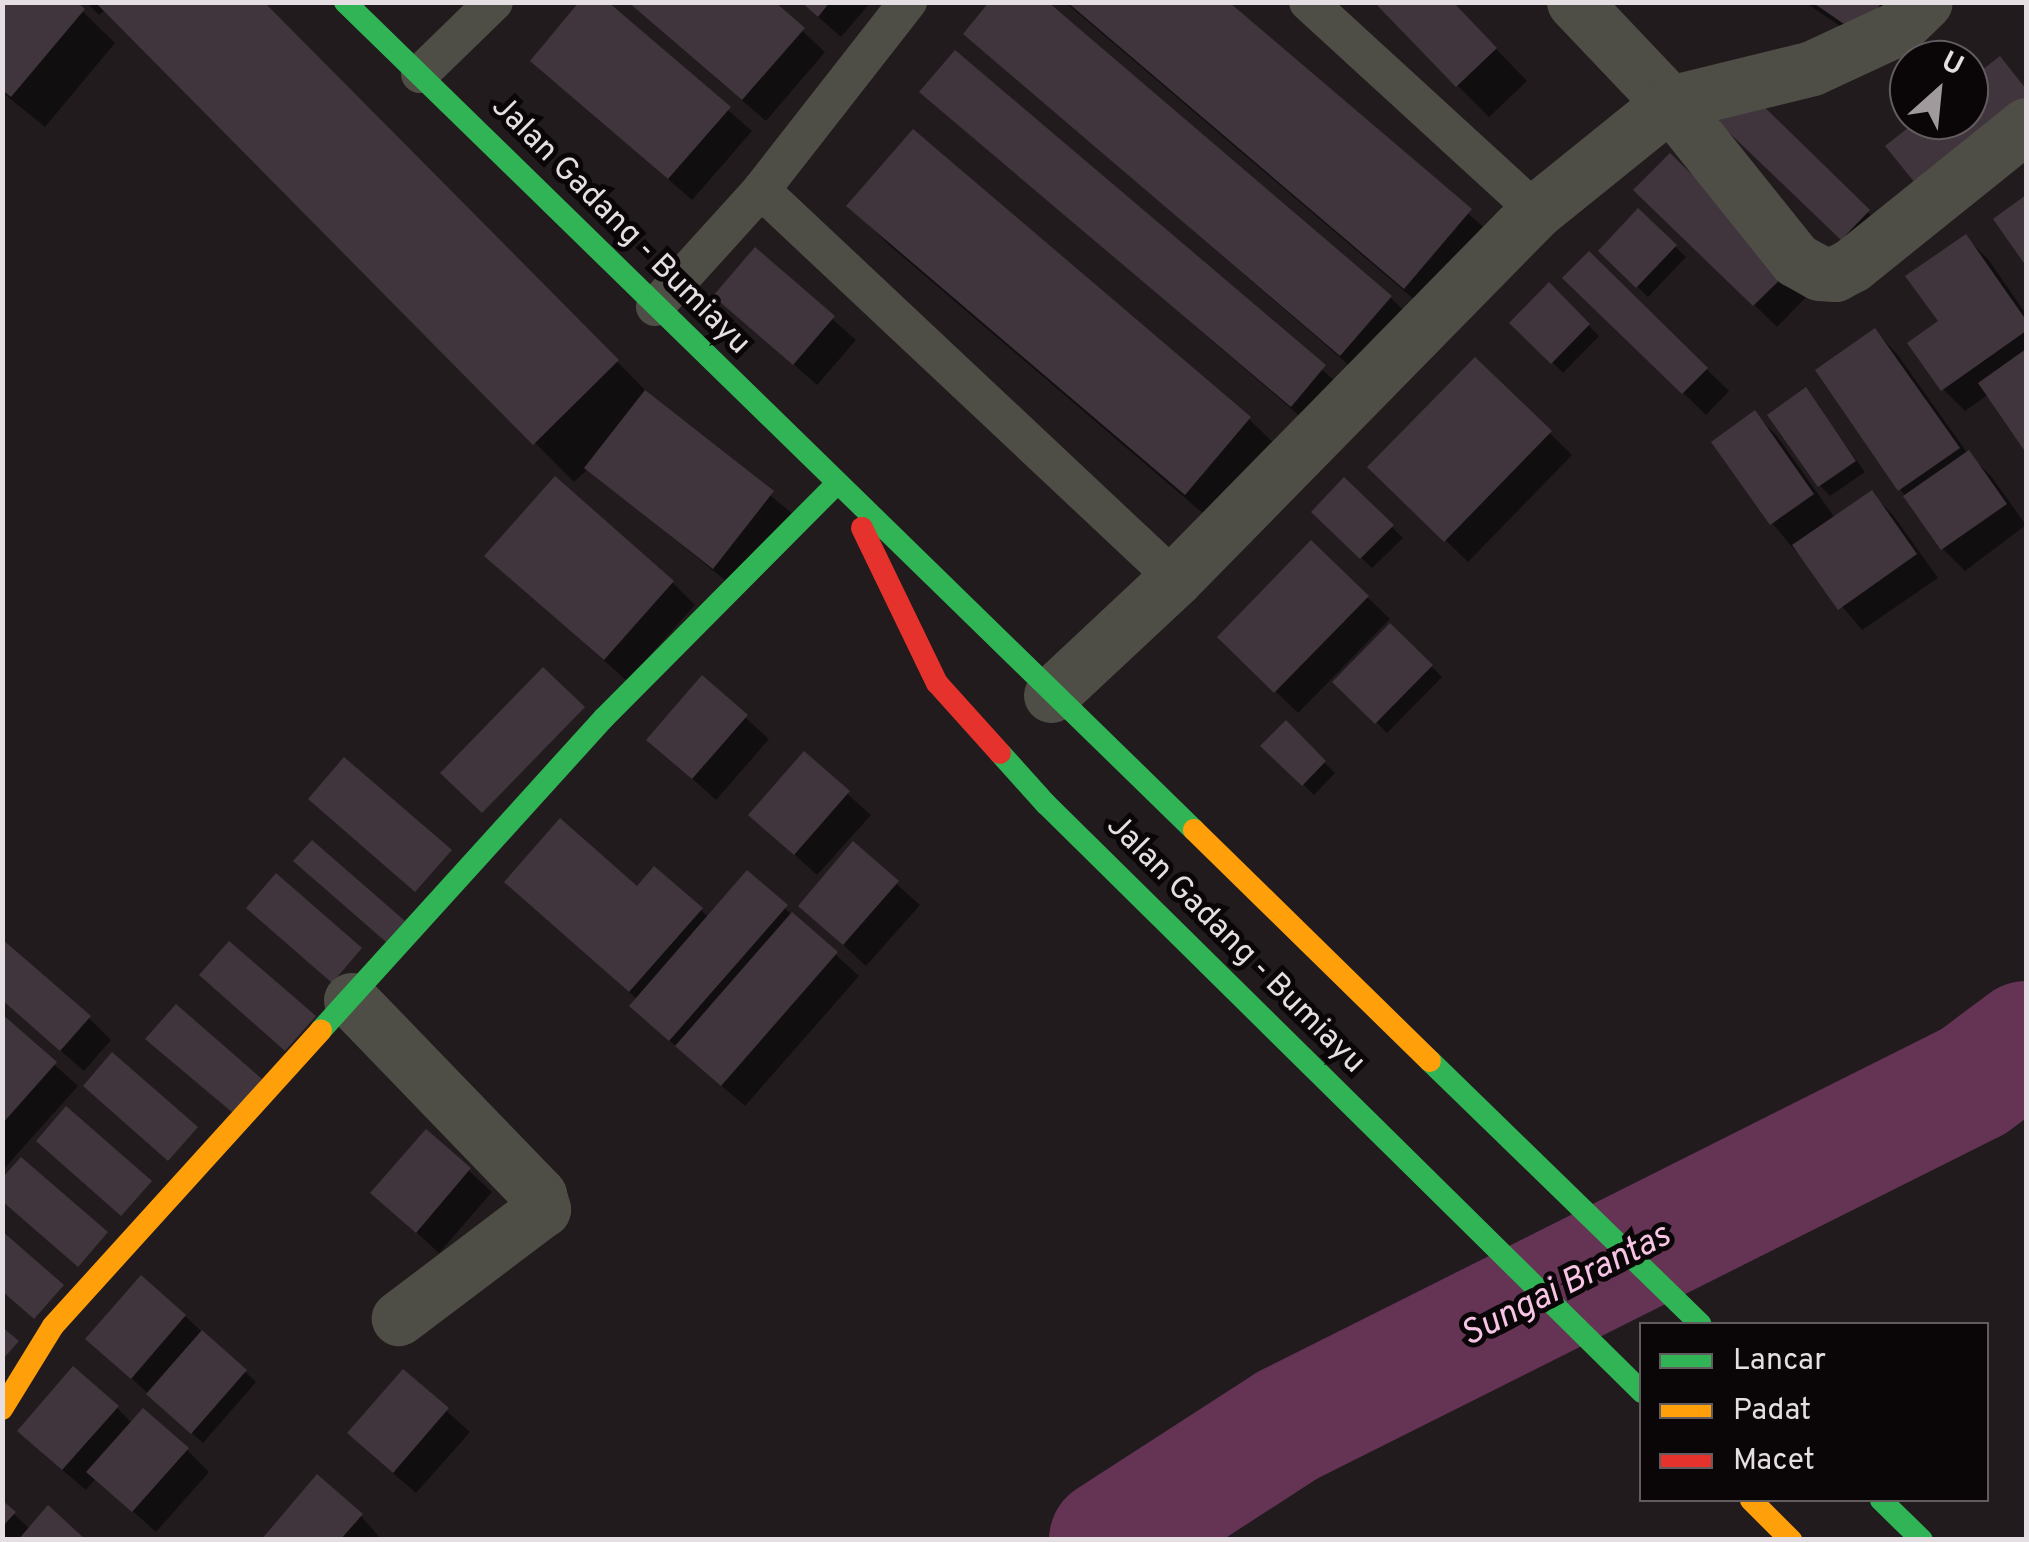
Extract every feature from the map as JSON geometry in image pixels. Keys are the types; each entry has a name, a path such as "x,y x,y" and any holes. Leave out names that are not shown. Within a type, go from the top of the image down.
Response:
{"main road":[{"name":"Jalan Gadang - Bumiayu","path":"345,2 1698,1322"},
{"name":"Jalan Gadang - Bumiayu","path":"842,490 935,681 1046,804 1639,1389"},
{"path":"2,1409 53,1326 604,718 842,490"},
{"path":"1753,1502 1791,1540"},
{"path":"1883,1502 1922,1540"}],"street":[{"path":"1574,2 1670,103 1796,260 1819,273 1835,274 1852,265 2026,124"},
{"path":"1051,695 1174,579 1536,211 1670,103 1812,68 1898,28 1926,2"},
{"path":"352,1000 539,1195 543,1209 398,1318"}],"lane":[{"path":"420,74 494,2"},
{"path":"655,307 760,190 908,2"},
{"path":"1308,2 1536,211"},
{"path":"760,190 1174,579"}],"building":[{"path":"2,2 77,2 85,9 11,97 2,90"},
{"path":"95,2 264,2 619,360 533,445"},
{"path":"579,2 608,2 731,107 668,179 530,61"},
{"path":"628,2 775,2 805,28 742,100"},
{"path":"801,2 830,2 818,17"},
{"path":"989,2 1048,2 1392,296 1340,356 963,34"},
{"path":"1067,2 1229,2 1472,209 1404,289"},
{"path":"1374,2 1453,2 1497,48 1456,87"},
{"path":"1812,2 1882,2 1860,35"},
{"path":"955,50 1326,365 1291,407 919,92"},
{"path":"2000,56 2026,89 2026,105 1989,134 1989,65"},
{"path":"1749,92 1870,210 1841,240 1718,122"},
{"path":"913,129 1251,417 1185,495 846,206"},
{"path":"1893,140 1982,140 1920,189 1885,146"},
{"path":"1670,153 1790,270 1753,306 1633,190"},
{"path":"2026,195 2026,266 1993,219"},
{"path":"1638,208 1677,245 1636,288 1598,251"},
{"path":"1966,234 2026,320 2026,331 1941,391 1907,343 1938,321 1905,276"},
{"path":"755,247 835,316 793,365 713,296"},
{"path":"1589,251 1708,368 1682,394 1562,278"},
{"path":"1549,282 1590,324 1551,364 1509,323"},
{"path":"1875,328 1960,448 1898,491 1815,370"},
{"path":"2026,349 2026,453 1978,383"},
{"path":"1475,357 1552,431 1444,542 1367,467"},
{"path":"1806,387 1856,461 1818,487 1767,415"},
{"path":"645,390 774,491 713,569 584,468"},
{"path":"1755,410 1814,494 1770,525 1711,442"},
{"path":"1969,450 2007,504 1941,550 1903,496"},
{"path":"555,476 674,581 604,660 484,556"},
{"path":"1344,477 1394,525 1360,559 1311,512"},
{"path":"1872,490 1917,554 1838,610 1792,545"},
{"path":"1311,540 1369,596 1274,693 1217,637"},
{"path":"1390,623 1433,665 1375,724 1332,682"},
{"path":"543,667 585,707 482,813 440,773"},
{"path":"702,675 748,715 692,779 646,740"},
{"path":"1286,720 1326,761 1302,786 1260,746"},
{"path":"804,751 850,791 794,855 748,815"},
{"path":"344,757 452,850 415,892 308,799"},
{"path":"560,818 637,886 654,866 703,908 629,992 504,882"},
{"path":"312,840 405,921 386,942 293,861"},
{"path":"853,841 899,881 843,945 798,906"},
{"path":"747,870 788,905 669,1041 629,1006"},
{"path":"276,873 362,948 332,983 246,908"},
{"path":"792,912 838,952 721,1086 675,1046"},
{"path":"2,939 91,1016 60,1051 2,1000"},
{"path":"229,941 316,1016 285,1051 199,975"},
{"path":"176,1004 262,1079 233,1113 145,1039"},
{"path":"2,1014 57,1062 2,1124"},
{"path":"112,1052 198,1127 168,1161 83,1086"},
{"path":"66,1106 152,1181 121,1216 36,1141"},
{"path":"426,1129 471,1168 416,1233 370,1193"},
{"path":"21,1157 108,1232 78,1267 2,1201 2,1178"},
{"path":"2,1231 64,1285 34,1319 2,1291"},
{"path":"141,1275 186,1315 131,1379 85,1339"},
{"path":"2,1327 19,1341 2,1360"},
{"path":"202,1330 247,1370 191,1434 146,1394"},
{"path":"73,1366 119,1406 62,1470 17,1431"},
{"path":"403,1369 449,1408 393,1473 347,1433"},
{"path":"143,1408 189,1448 132,1512 86,1472"},
{"path":"317,1474 363,1514 340,1540 261,1540"},
{"path":"2,1500 16,1512 2,1527"},
{"path":"48,1505 86,1540 18,1540"}],"waterway":[{"name":"Sungai Brantas","path":"1110,1540 1288,1425 1974,1081 2026,1042"}],"traffic: fast":[{"path":"345,2 1194,830"},
{"path":"321,1030 604,718 837,483"},
{"path":"1000,753 1046,804 1639,1389"},
{"path":"1430,1061 1698,1322"},
{"path":"1883,1502 1922,1540"}],"traffic: slow":[{"path":"1194,830 1430,1061"},
{"path":"2,1409 53,1326 321,1030"},
{"path":"1753,1502 1791,1540"}],"traffic: jam":[{"path":"862,528 937,683 1000,753"}]}
